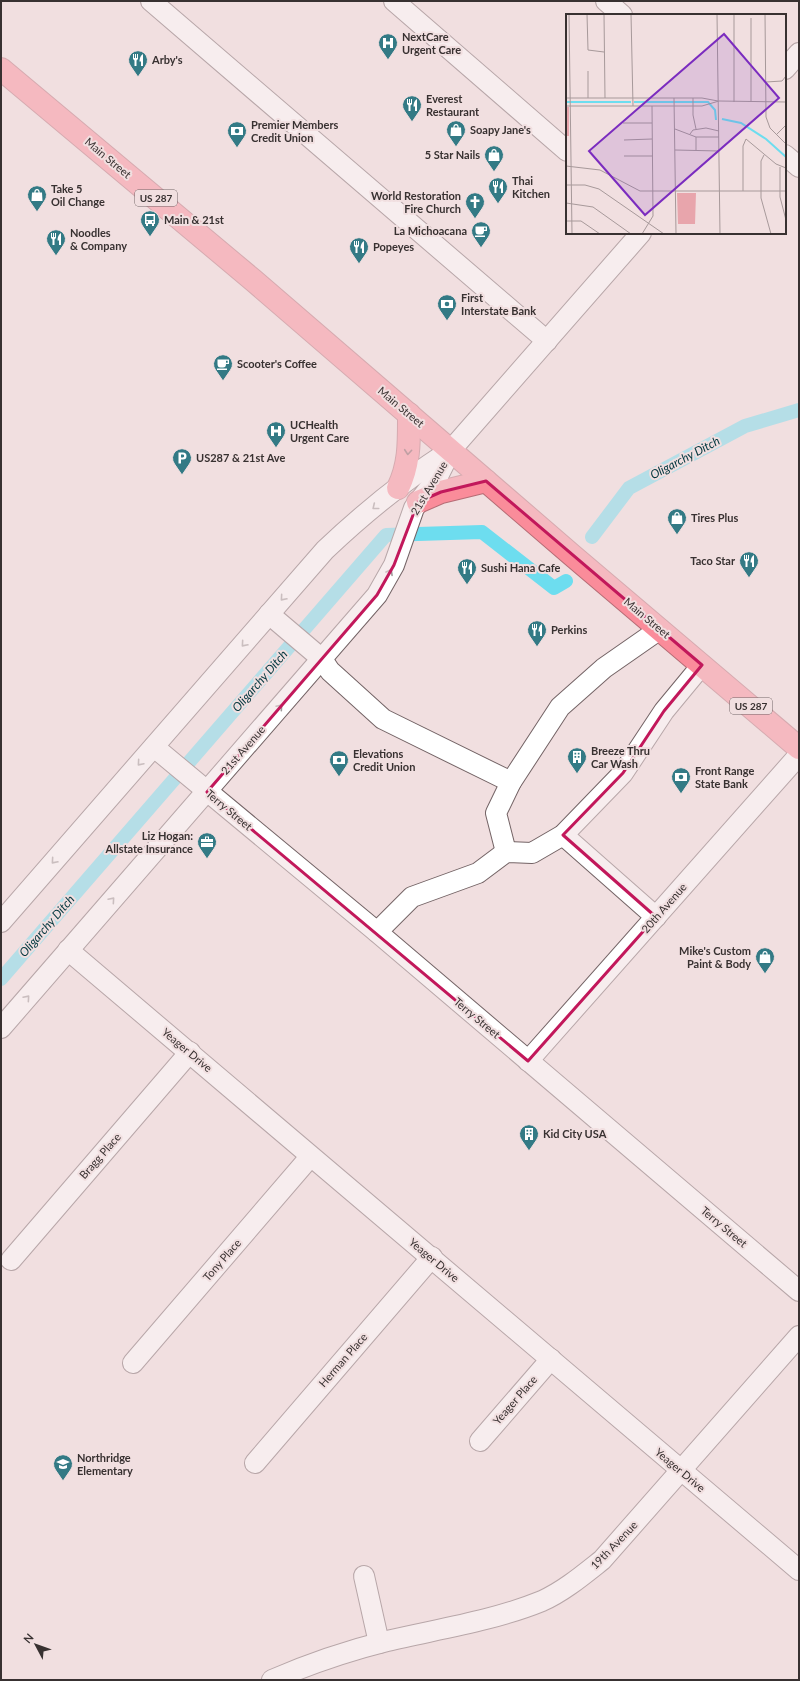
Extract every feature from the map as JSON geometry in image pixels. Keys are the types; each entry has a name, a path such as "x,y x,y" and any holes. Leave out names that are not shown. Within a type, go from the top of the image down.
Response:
{"highway":[{"name":"Main Street","path":"1,69 171,211 799,748"},
{"path":"398,488 405,475 408,458 409,414"},
{"path":"418,502 442,492 486,481"}],"street":[{"path":"152,1 547,341"},
{"path":"394,1 566,150"},
{"path":"606,1 621,14"},
{"path":"786,68 799,53"},
{"path":"786,156 799,167"},
{"name":"21st Avenue","path":"1,1028 378,595 394,565 408,524 418,502 437,478 451,450 640,234"},
{"name":"21st Avenue","path":"1,922 325,550 352,524 422,469 451,450"},
{"path":"269,614 322,659 330,671 383,719 511,782"},
{"path":"506,852 496,813 511,782 560,707 604,668 660,629"},
{"path":"376,932 412,897 478,873 506,852 532,853 563,834 623,773 664,711 702,666"},
{"name":"Terry Street","path":"154,747 376,932 799,1291"},
{"name":"20th Avenue","path":"528,1061 799,755"},
{"path":"563,834 656,917"},
{"name":"Yeager Drive","path":"68,950 190,1052 310,1157 432,1257 799,1570"},
{"name":"Bragg Place","path":"11,1260 190,1052"},
{"name":"Tony Place","path":"133,1363 310,1157"},
{"name":"Herman Place","path":"255,1463 432,1257"},
{"name":"19th Avenue","path":"272,1680 321,1660 379,1643 507,1613 543,1600 573,1583 602,1560 682,1471 799,1336"},
{"name":"Yeager Place","path":"480,1441 551,1359"},
{"path":"364,1576 379,1643"}],"highlighted area":[{"path":"486,481 702,665 664,711 623,773 563,835 656,917 528,1061 207,792 377,595 394,565 418,502 441,492"}],"waterway":[{"name":"Oligarchy Ditch","path":"592,537 629,488 745,426 799,410"},
{"name":"Oligarchy Ditch","path":"1,979 386,535 482,532 554,588 566,581"}],"place":[{"name":"NextCare Urgent Care","path":"388,60"},
{"name":"Arby's","path":"138,77"},
{"name":"Everest Restaurant","path":"412,122"},
{"name":"Soapy Jane's","path":"456,147"},
{"name":"Premier Members Credit Union","path":"237,148"},
{"name":"5 Star Nails","path":"494,172"},
{"name":"Thai Kitchen","path":"498,204"},
{"name":"Take 5 Oil Change","path":"37,212"},
{"name":"World Restoration Fire Church","path":"475,219"},
{"name":"Main & 21st","path":"150,237"},
{"name":"La Michoacana","path":"481,248"},
{"name":"Noodles & Company","path":"56,256"},
{"name":"Popeyes","path":"359,264"},
{"name":"First Interstate Bank","path":"447,321"},
{"name":"Scooter's Coffee","path":"223,381"},
{"name":"UCHealth Urgent Care","path":"276,448"},
{"name":"US287 & 21st Ave","path":"182,475"},
{"name":"Tires Plus","path":"677,535"},
{"name":"Taco Star","path":"749,578"},
{"name":"Sushi Hana Cafe","path":"467,585"},
{"name":"Perkins","path":"537,647"},
{"name":"Breeze Thru Car Wash","path":"577,774"},
{"name":"Elevations Credit Union","path":"339,777"},
{"name":"Front Range State Bank","path":"681,794"},
{"name":"Liz Hogan: Allstate Insurance","path":"207,859"},
{"name":"Mike's Custom Paint & Body","path":"765,974"},
{"name":"Kid City USA","path":"529,1151"},
{"name":"Northridge Elementary","path":"63,1481"}]}
